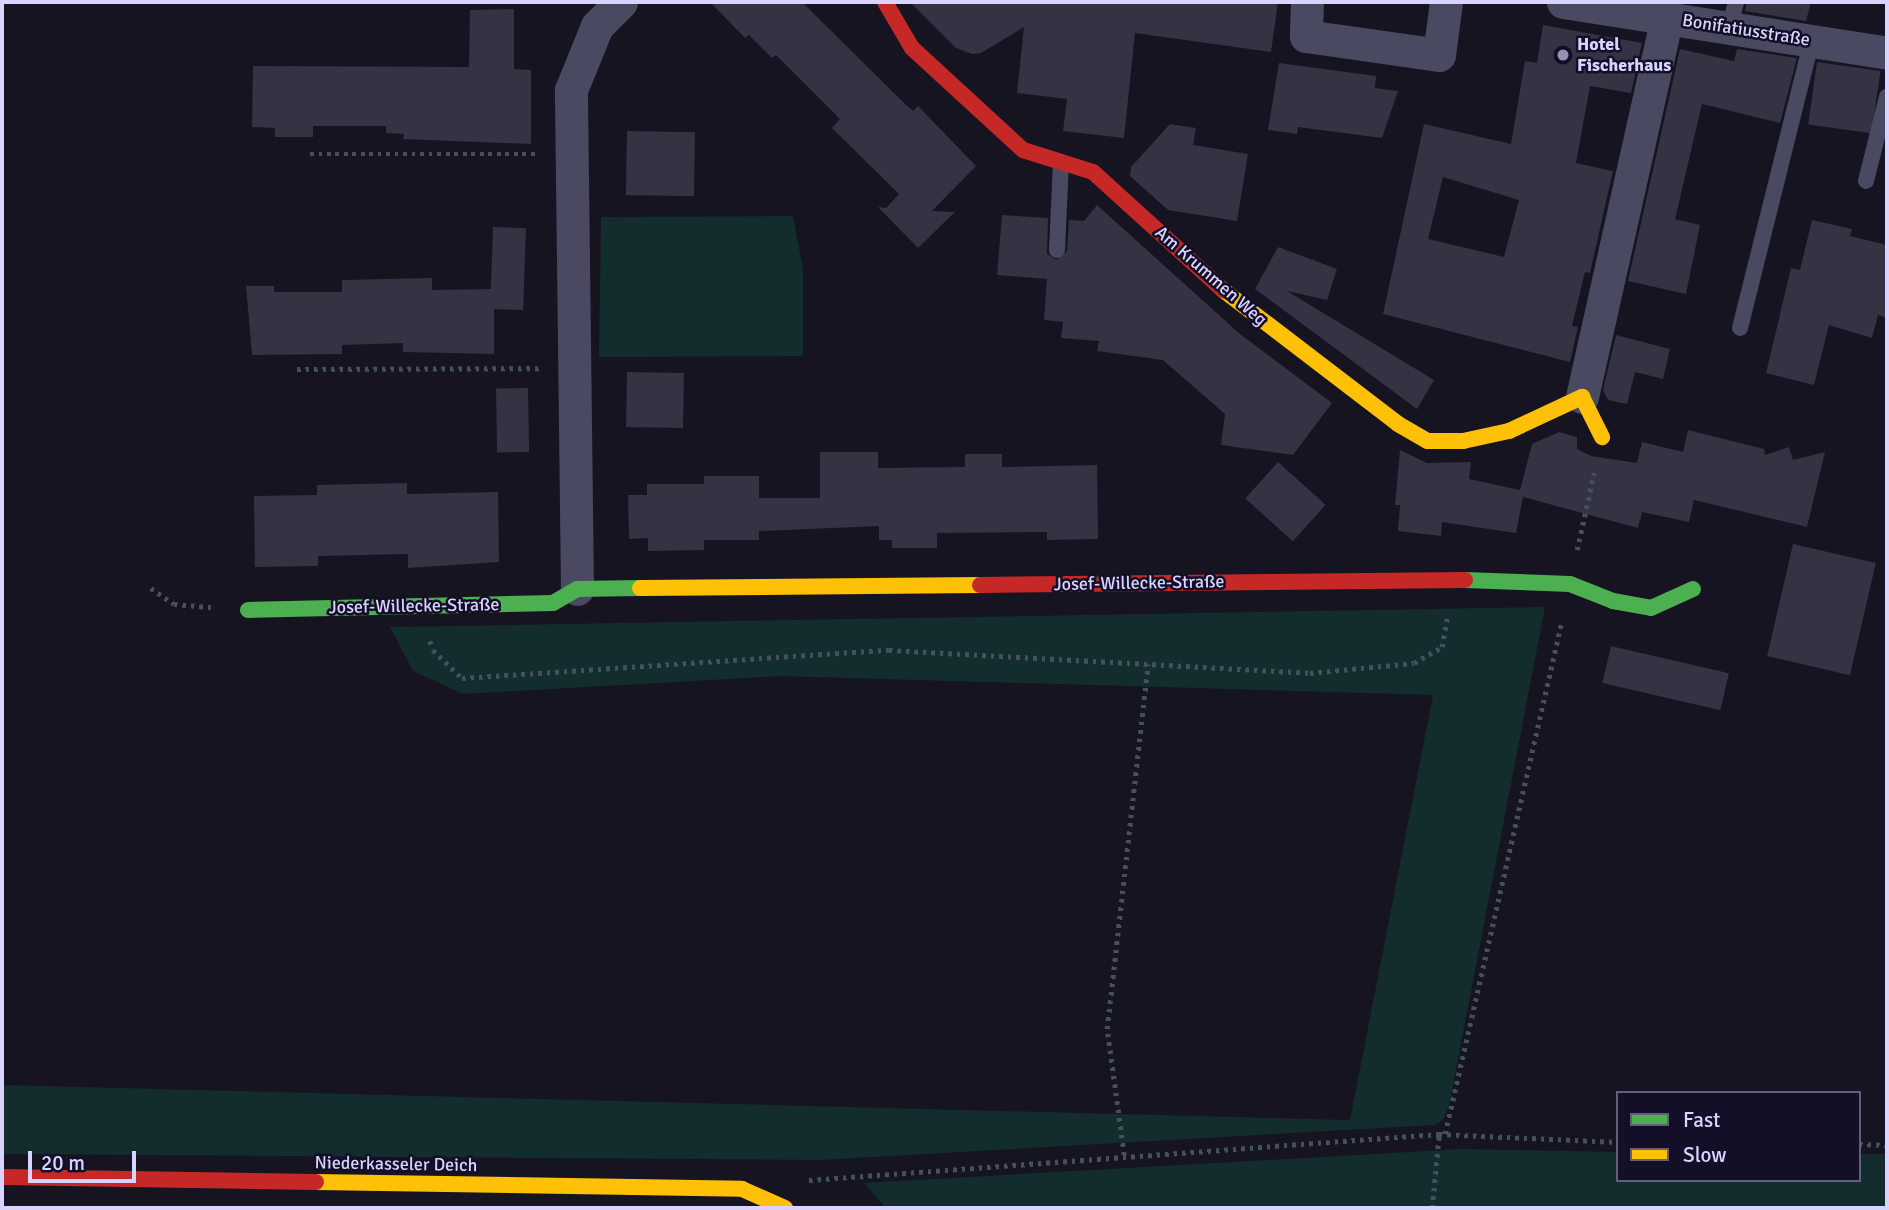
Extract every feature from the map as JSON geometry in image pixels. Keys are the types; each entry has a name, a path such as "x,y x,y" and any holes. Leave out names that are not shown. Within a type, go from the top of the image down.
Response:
{"street":[{"path":"577,589 571,90 582,56 597,26 621,2"},
{"name":"Am Krummen Weg","path":"885,2 912,48 976,111 1023,150 1093,172 1255,318 1428,441 1463,442 1509,431 1582,397"},
{"path":"1307,2 1306,36 1439,55 1446,2"},
{"name":"Bonifatiusstraße","path":"1563,2 1667,18 1732,15 1812,40 1887,52"},
{"path":"1602,437 1582,397 1667,18"},
{"name":"Josef-Willecke-Straße","path":"248,610 553,603 577,589 1452,580 1570,584 1613,601 1651,608 1693,589"},
{"name":"Niederkasseler Deich","path":"2,1177 743,1189 786,1208"}],"lane":[{"path":"1740,328 1812,40"},
{"path":"1866,181 1887,97"},
{"path":"1057,250 1061,162"},
{"path":"511,1186 512,1208"}],"path":[{"path":"310,154 572,154"},
{"path":"298,369 575,368"},
{"path":"1432,1208 1442,1134 1602,437"},
{"path":"419,607 433,650 462,678 889,650 1310,673 1414,663 1442,647 1452,580"},
{"path":"151,588 174,604 248,610"},
{"path":"1124,1155 1107,1029 1148,664"},
{"path":"805,1180 1442,1134 1616,1142"},
{"path":"1861,1144 1887,1145"}],"green space":[{"path":"793,216 803,269 803,356 599,357 601,217"},
{"path":"1545,607 1449,1106 1443,1120 1434,1125 821,1160 2,1154 2,1085 1350,1120 1433,695 781,676 463,694 413,671 390,627"},
{"path":"1462,1149 1616,1152 1616,1182 1861,1182 1861,1154 1887,1154 1887,1208 886,1208 864,1183"}],"building":[{"path":"710,2 802,2 913,111 918,106 976,166 932,211 955,212 918,248 878,207 886,208 899,194 832,128 840,119 776,55 772,58 749,35 745,38"},
{"path":"910,2 1278,2 1271,52 1135,33 1124,138 1063,131 1067,99 1017,93 1024,27 981,53 972,54 956,48"},
{"path":"1747,2 1811,2 1806,21 1745,11"},
{"path":"514,9 514,69 531,70 531,144 403,139 404,134 386,133 386,126 313,126 313,137 275,137 275,128 252,127 253,66 469,67 470,10"},
{"path":"1543,25 1642,43 1631,93 1590,86 1576,163 1613,171 1590,273 1585,272 1572,326 1578,327 1570,362 1383,314 1424,124 1511,144 1525,61 1537,63","holes":["1443,177 1519,200 1504,257 1428,239"]},
{"path":"1680,49 1734,61 1737,49 1797,58 1780,123 1702,104 1675,219 1700,225 1686,294 1628,281"},
{"path":"1817,62 1880,71 1872,133 1808,124"},
{"path":"1279,63 1376,76 1375,88 1398,91 1382,138 1298,127 1297,134 1268,130"},
{"path":"1170,124 1196,128 1193,145 1248,154 1237,221 1168,210 1130,176 1131,167"},
{"path":"627,131 695,132 694,196 626,195"},
{"path":"1097,205 1240,334 1332,403 1293,455 1221,445 1225,414 1163,360 1097,351 1099,341 1061,338 1063,322 1044,320 1047,279 997,275 1002,215 1048,218 1047,254 1057,260 1067,251 1069,220 1084,221"},
{"path":"1812,220 1852,229 1850,236 1887,245 1887,318 1878,315 1872,338 1829,325 1814,385 1766,373 1791,268 1800,270"},
{"path":"493,227 526,228 523,310 490,309"},
{"path":"1278,247 1337,269 1327,300 1287,291 1434,380 1417,409 1255,289"},
{"path":"432,278 432,290 494,289 494,354 403,352 403,343 342,345 342,354 252,355 246,286 274,286 274,292 342,292 342,280"},
{"path":"1616,335 1670,349 1663,379 1635,372 1627,404 1608,400 1603,390"},
{"path":"627,372 684,373 683,428 626,427"},
{"path":"528,388 529,452 497,453 496,389"},
{"path":"1688,430 1764,449 1765,455 1789,447 1793,460 1825,452 1807,527 1694,500 1689,522 1642,512 1638,528 1523,497 1516,533 1442,522 1441,536 1398,531 1400,505 1395,505 1400,450 1427,463 1471,462 1469,479 1520,490 1532,444 1559,432 1577,437 1577,449 1591,456 1637,463 1642,442 1683,452"},
{"path":"820,452 878,452 878,468 965,467 965,454 1002,454 1002,467 1097,465 1098,539 1047,540 1047,532 937,533 937,548 892,548 892,540 879,540 879,526 759,531 759,540 704,540 704,550 648,551 648,538 629,539 628,495 647,495 647,484 704,484 704,476 759,476 759,498 820,498"},
{"path":"1278,462 1326,505 1293,541 1245,498"},
{"path":"407,483 407,494 498,492 499,562 408,568 408,554 318,556 318,566 255,567 254,496 317,495 317,485"},
{"path":"1793,544 1876,563 1850,675 1767,656"},
{"path":"1611,646 1729,673 1720,710 1602,683"}],"traffic: fast":[{"path":"1465,580 1570,584 1613,601 1651,608 1693,589"},
{"path":"248,610 553,603 577,589 640,588"}],"traffic: slow":[{"path":"1223,290 1398,424 1428,441 1463,441 1509,431 1582,397 1602,437"},
{"path":"640,588 980,585"},
{"path":"316,1182 742,1189 785,1208"}],"traffic: jam":[{"path":"885,2 912,48 1023,150 1093,172 1223,290"},
{"path":"980,585 1465,580"},
{"path":"2,1177 316,1182"}],"place":[{"name":"Hotel Fischerhaus","path":"1563,55"}]}
